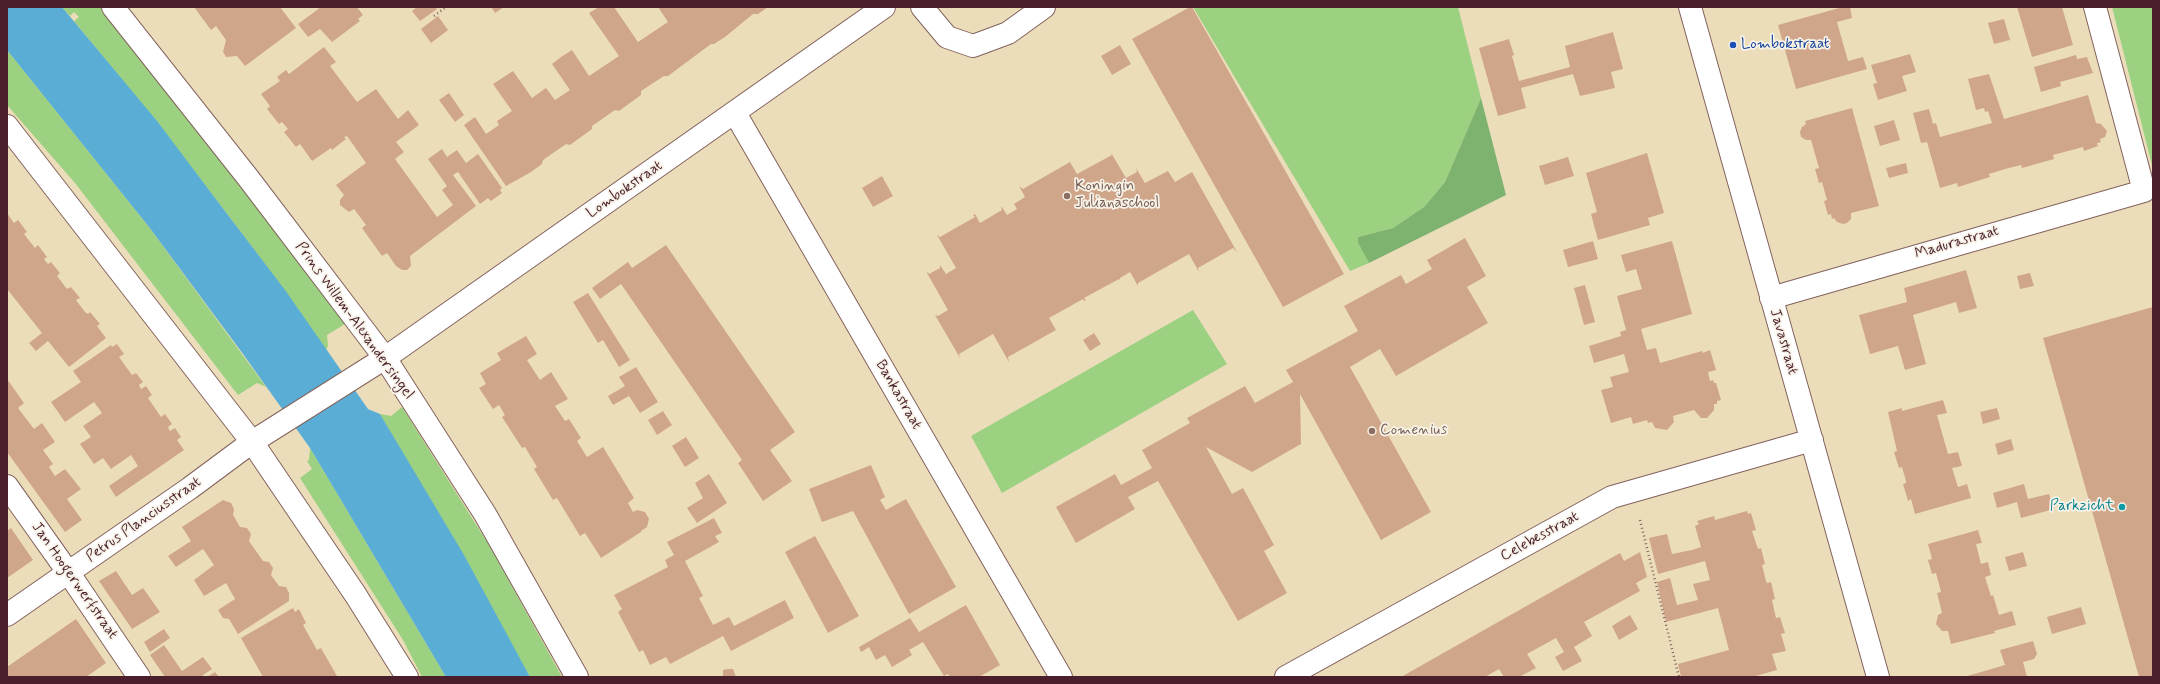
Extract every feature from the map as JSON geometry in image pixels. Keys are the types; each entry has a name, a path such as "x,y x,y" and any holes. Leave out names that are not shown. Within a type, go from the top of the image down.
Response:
{"street":[{"name":"Prins Willem-Alexandersingel","path":"113,7 249,179 384,358 485,514 577,677"},
{"name":"Lombokstraat","path":"364,372 884,7"},
{"path":"922,7 947,36 972,46 1008,33 1044,7"},
{"name":"Javastraat","path":"1690,7 1878,677"},
{"name":"Madurastraat","path":"1771,298 2149,189 2095,7"},
{"name":"Bankastraat","path":"734,113 1062,677"},
{"path":"7,126 252,442 355,594 407,677"},
{"name":"Prins Willem-Alexandersingel","path":"280,424 364,372"},
{"name":"Petrus Planciusstraat","path":"7,615 190,488 252,442 280,424"},
{"name":"Celebesstraat","path":"1286,677 1612,497 1812,440"},
{"name":"Jan Hoogerwerfstraat","path":"7,486 68,572 139,677"}],"path":[{"path":"434,16 446,7"},
{"path":"1634,490 1679,677"}],"green space":[{"path":"62,7 101,7 185,112 345,324 327,335 328,346 326,350 266,266 203,183 74,21 79,17 74,12 70,16"},
{"path":"1193,7 1458,7 1481,98 1445,182 1424,207 1393,228 1358,237 1358,243 1369,263 1350,271"},
{"path":"2112,7 2153,7 2153,169"},
{"path":"7,50 149,227 266,387 257,383 238,395 75,183 7,105"},
{"path":"1481,98 1506,195 1369,263 1358,243 1358,237 1393,228 1424,207 1445,182"},
{"path":"1193,310 1227,364 1002,493 971,436"},
{"path":"402,407 489,545 562,677 530,677 380,414 391,416"},
{"path":"310,448 446,677 422,677 403,640 300,478 312,469 307,461 309,460"}],"water":[{"path":"7,7 62,7 157,121 285,290 368,409 380,414 464,555 530,677 446,677 310,448 149,227 7,50"}],"building":[{"path":"194,7 280,7 296,28 245,66 237,56 226,57 223,52 226,40 216,26 211,30"},
{"path":"321,7 357,7 363,15 358,19 360,21 332,42 320,29 308,37 298,24"},
{"path":"417,7 435,7 437,9 420,21 412,11"},
{"path":"491,7 504,7 495,13"},
{"path":"599,7 614,7 638,42 668,22 658,7 768,7 758,14 753,14 725,37 714,44 711,44 668,76 664,76 641,91 641,95 619,111 615,110 592,126 592,129 570,145 566,144 543,160 542,164 531,172 506,186 464,125 475,117 486,134 499,125 497,121 512,111 493,84 513,71 532,98 546,88 555,100 570,90 552,64 561,57 572,50 589,76 619,56 589,13"},
{"path":"1192,7 1344,274 1283,307 1132,39"},
{"path":"1843,7 1850,7 1852,18 1837,22 1848,61 1863,57 1867,69 1796,89 1778,25"},
{"path":"2017,7 2062,7 2073,45 2032,57"},
{"path":"438,16 448,30 431,43 421,29"},
{"path":"2004,19 2010,40 1994,44 1988,23"},
{"path":"1613,32 1623,69 1611,72 1615,88 1580,96 1573,74 1521,88 1526,108 1498,116 1479,48 1509,39 1519,81 1570,67 1565,46"},
{"path":"1120,45 1131,64 1112,75 1101,56"},
{"path":"324,47 336,62 330,66 357,102 376,89 398,119 408,110 419,125 396,142 404,152 395,159 437,217 453,205 442,190 447,186 428,159 442,149 447,157 457,150 466,163 478,154 502,188 500,190 502,193 491,201 488,198 480,204 458,172 453,175 476,206 410,256 411,266 407,270 402,270 396,266 387,253 382,256 362,228 366,225 354,209 349,212 340,205 340,200 344,195 336,185 366,163 347,136 344,137 346,139 332,150 331,148 312,161 300,144 296,147 284,132 288,129 282,122 279,124 267,109 270,106 261,94 280,81 277,77 286,70 289,74"},
{"path":"1910,54 1916,72 1902,76 1907,91 1878,100 1873,84 1877,83 1871,65"},
{"path":"2076,55 2077,59 2087,57 2093,73 2060,82 2061,86 2041,92 2034,67"},
{"path":"1989,74 2004,119 2088,95 2096,123 2101,124 2107,131 2105,137 2100,139 2101,142 2097,143 2098,146 2084,151 2083,147 2053,155 2054,159 2022,168 2021,165 1989,174 1990,177 1958,187 1957,183 1940,188 1927,142 1921,143 1913,113 1929,109 1933,124 1936,123 1940,137 1992,123 1988,111 1985,112 1984,108 1976,110 1968,79"},
{"path":"449,93 464,115 455,122 439,100"},
{"path":"1852,108 1879,206 1851,213 1851,219 1847,223 1843,224 1837,222 1834,218 1832,219 1831,214 1828,215 1824,201 1827,200 1822,182 1819,183 1815,169 1819,168 1811,140 1806,140 1801,137 1800,132 1802,127 1806,124 1805,121"},
{"path":"1894,120 1900,140 1880,146 1874,126"},
{"path":"1110,151 1126,178 1137,172 1136,168 1145,183 1168,171 1175,182 1192,172 1237,252 1233,248 1198,268 1199,272 1189,254 1138,283 1138,286 1130,272 1120,278 1120,280 1119,279 1084,298 1086,300 1084,301 1083,299 1049,318 1056,330 1008,357 1009,362 993,334 959,354 960,358 935,315 938,316 948,310 927,273 928,272 929,274 940,268 940,265 946,274 956,268 937,235 940,237 975,217 973,215 975,214 980,223 1002,210 1002,207 1007,215 1017,209 1014,204 1025,197 1019,186 1023,189 1070,162 1077,174 1112,155"},
{"path":"1647,153 1664,213 1648,218 1650,225 1598,240 1591,214 1597,212 1586,173"},
{"path":"1568,157 1574,176 1545,185 1539,166"},
{"path":"1906,163 1908,173 1889,178 1886,168"},
{"path":"882,176 893,196 873,207 862,188"},
{"path":"7,213 14,223 18,220 27,232 24,234 35,248 38,245 47,257 44,259 48,264 51,262 60,273 57,276 67,289 71,287 80,298 76,300 85,312 88,314 90,312 100,324 97,326 106,338 69,367 48,341 36,351 29,343 42,333 7,289"},
{"path":"1465,238 1486,276 1467,287 1488,323 1396,376 1380,349 1350,367 1431,512 1381,540 1300,394 1301,444 1252,472 1206,447 1232,494 1243,488 1274,545 1264,551 1287,593 1238,621 1158,481 1128,497 1135,509 1076,543 1056,507 1115,474 1121,485 1152,468 1142,450 1190,423 1187,418 1245,386 1255,403 1293,382 1286,370 1358,331 1344,306 1401,275 1406,284 1432,269 1427,260"},
{"path":"1593,241 1598,259 1568,267 1563,250"},
{"path":"1672,241 1692,314 1641,329 1647,350 1656,348 1660,363 1710,350 1716,370 1708,372 1710,381 1713,380 1714,383 1716,383 1721,400 1717,401 1717,404 1714,404 1714,410 1707,418 1701,418 1694,410 1673,416 1674,422 1667,430 1655,428 1652,422 1648,423 1647,420 1633,424 1631,417 1611,423 1601,390 1613,387 1610,377 1629,372 1624,354 1594,363 1589,346 1621,336 1620,332 1626,330 1617,296 1642,289 1636,269 1626,272 1621,255"},
{"path":"666,245 795,432 770,450 792,481 763,501 738,463 742,460 621,284 600,299 592,288 628,262 632,268"},
{"path":"1966,270 1977,308 1959,313 1956,302 1913,315 1926,364 1905,370 1898,346 1870,354 1859,315 1907,302 1904,288"},
{"path":"2030,273 2034,286 2020,289 2017,276"},
{"path":"1585,285 1595,322 1584,325 1574,288"},
{"path":"588,293 630,360 619,367 603,340 598,343 573,302"},
{"name":"Parkzicht","path":"2153,307 2153,677 2139,677 2043,338"},
{"path":"1094,333 1101,344 1090,351 1083,340"},
{"path":"526,336 537,354 527,360 540,380 551,372 568,399 555,406 565,421 569,419 581,438 577,441 587,457 603,447 634,498 628,503 633,512 637,510 645,512 649,519 647,527 641,532 601,558 585,533 580,536 557,498 553,500 534,469 537,467 525,447 522,448 502,417 505,415 499,405 493,409 479,388 486,384 480,373 501,360 497,353"},
{"path":"117,344 124,354 119,357 132,375 136,373 143,382 139,385 141,389 146,386 152,395 148,398 161,417 165,414 172,424 168,427 170,431 175,428 181,437 177,440 184,450 116,497 109,486 138,466 131,455 111,469 103,458 94,464 80,444 91,437 83,426 102,413 94,402 65,422 51,402 81,382 73,371 111,345 112,347"},
{"path":"636,367 658,402 640,413 629,396 613,405 608,396 625,386 619,377"},
{"path":"7,379 24,403 18,408 34,429 42,423 55,442 43,450 53,464 49,467 55,476 65,469 81,489 67,499 82,520 65,532 7,452"},
{"path":"1943,400 1947,413 1937,415 1948,454 1958,452 1962,466 1952,468 1958,487 1967,484 1971,498 1915,514 1911,499 1908,501 1903,484 1906,483 1906,481 1902,467 1899,468 1894,452 1897,451 1888,412 1902,408 1902,411"},
{"path":"1997,408 2000,419 1983,424 1980,412"},
{"path":"663,411 672,425 657,435 648,420"},
{"path":"686,437 699,458 685,467 672,446"},
{"path":"2011,439 2014,450 1998,455 1995,444"},
{"path":"871,465 885,497 880,500 886,510 906,499 956,587 909,614 853,511 822,522 809,489"},
{"path":"709,474 727,503 697,523 687,508 703,498 695,483"},
{"path":"2024,484 2028,499 2049,494 2054,509 2021,518 2017,502 1997,508 1993,493"},
{"path":"223,500 231,503 234,509 233,515 240,527 247,528 251,534 249,541 263,561 269,562 273,568 271,575 279,586 286,587 289,593 289,601 238,634 229,619 223,618 218,610 235,599 226,583 204,596 194,580 214,565 203,549 176,567 168,556 191,541 182,527"},
{"path":"1747,511 1748,514 1751,513 1756,530 1752,531 1758,549 1761,548 1765,564 1762,565 1766,581 1767,583 1771,582 1775,599 1772,600 1776,618 1780,617 1785,633 1781,634 1786,651 1772,654 1777,670 1752,677 1681,677 1678,664 1729,650 1718,608 1666,622 1657,582 1670,578 1677,605 1698,600 1693,584 1710,580 1705,561 1658,574 1649,538 1667,534 1672,554 1692,550 1701,547 1695,526 1699,524 1697,521 1714,516 1715,520"},
{"path":"714,518 722,533 715,536 719,542 685,561 703,596 699,598 713,625 729,617 734,626 785,600 794,618 731,651 723,636 670,664 666,657 650,665 643,650 639,652 618,612 622,609 614,595 668,567 665,560 674,555 667,542"},
{"path":"11,528 33,560 7,578 7,531"},
{"path":"1978,530 1982,543 1976,544 1981,564 1988,562 1991,575 1985,577 1991,596 1993,595 1999,615 2012,611 2016,625 1994,631 1995,633 1951,644 1948,631 1942,631 1936,624 1938,615 1942,613 1937,593 1941,592 1936,573 1932,574 1928,560 1932,559 1928,544"},
{"path":"815,536 859,616 828,633 785,552"},
{"path":"1640,552 1647,577 1636,583 1640,591 1584,622 1592,636 1574,647 1582,661 1563,671 1555,657 1564,652 1556,638 1527,654 1536,668 1519,677 1504,677 1499,669 1485,677 1401,677 1620,553 1624,561"},
{"path":"2023,552 2027,566 2009,571 2005,557"},
{"path":"116,571 132,595 143,588 160,612 132,629 99,581"},
{"path":"966,605 1000,665 979,677 950,677 948,674 944,676 923,642 909,650 912,655 892,667 885,655 876,660 869,647 861,652 859,647 910,618 919,632"},
{"path":"2081,607 2086,624 2052,634 2047,617"},
{"path":"293,608 295,612 299,609 306,623 303,625 317,650 321,648 337,676 263,677 241,638"},
{"path":"1630,615 1638,629 1619,640 1612,626"},
{"path":"76,619 106,663 86,677 7,677 7,667"},
{"path":"164,629 170,638 150,652 144,642"},
{"path":"2033,641 2037,654 2034,659 2023,662 2027,677 1964,677 2005,665 2000,650"},
{"path":"164,645 182,671 203,657 212,669 203,675 203,677 165,677 150,655"},
{"path":"733,669 736,677 720,677 723,676 723,670"},
{"path":"215,672 219,677 207,677"}],"place":[{"name":"Lombokstraat","path":"1733,45"},
{"name":"Koningin Julianaschool","path":"1067,196"},
{"name":"Comenius","path":"1372,431"},
{"name":"Parkzicht","path":"2122,507"}]}
